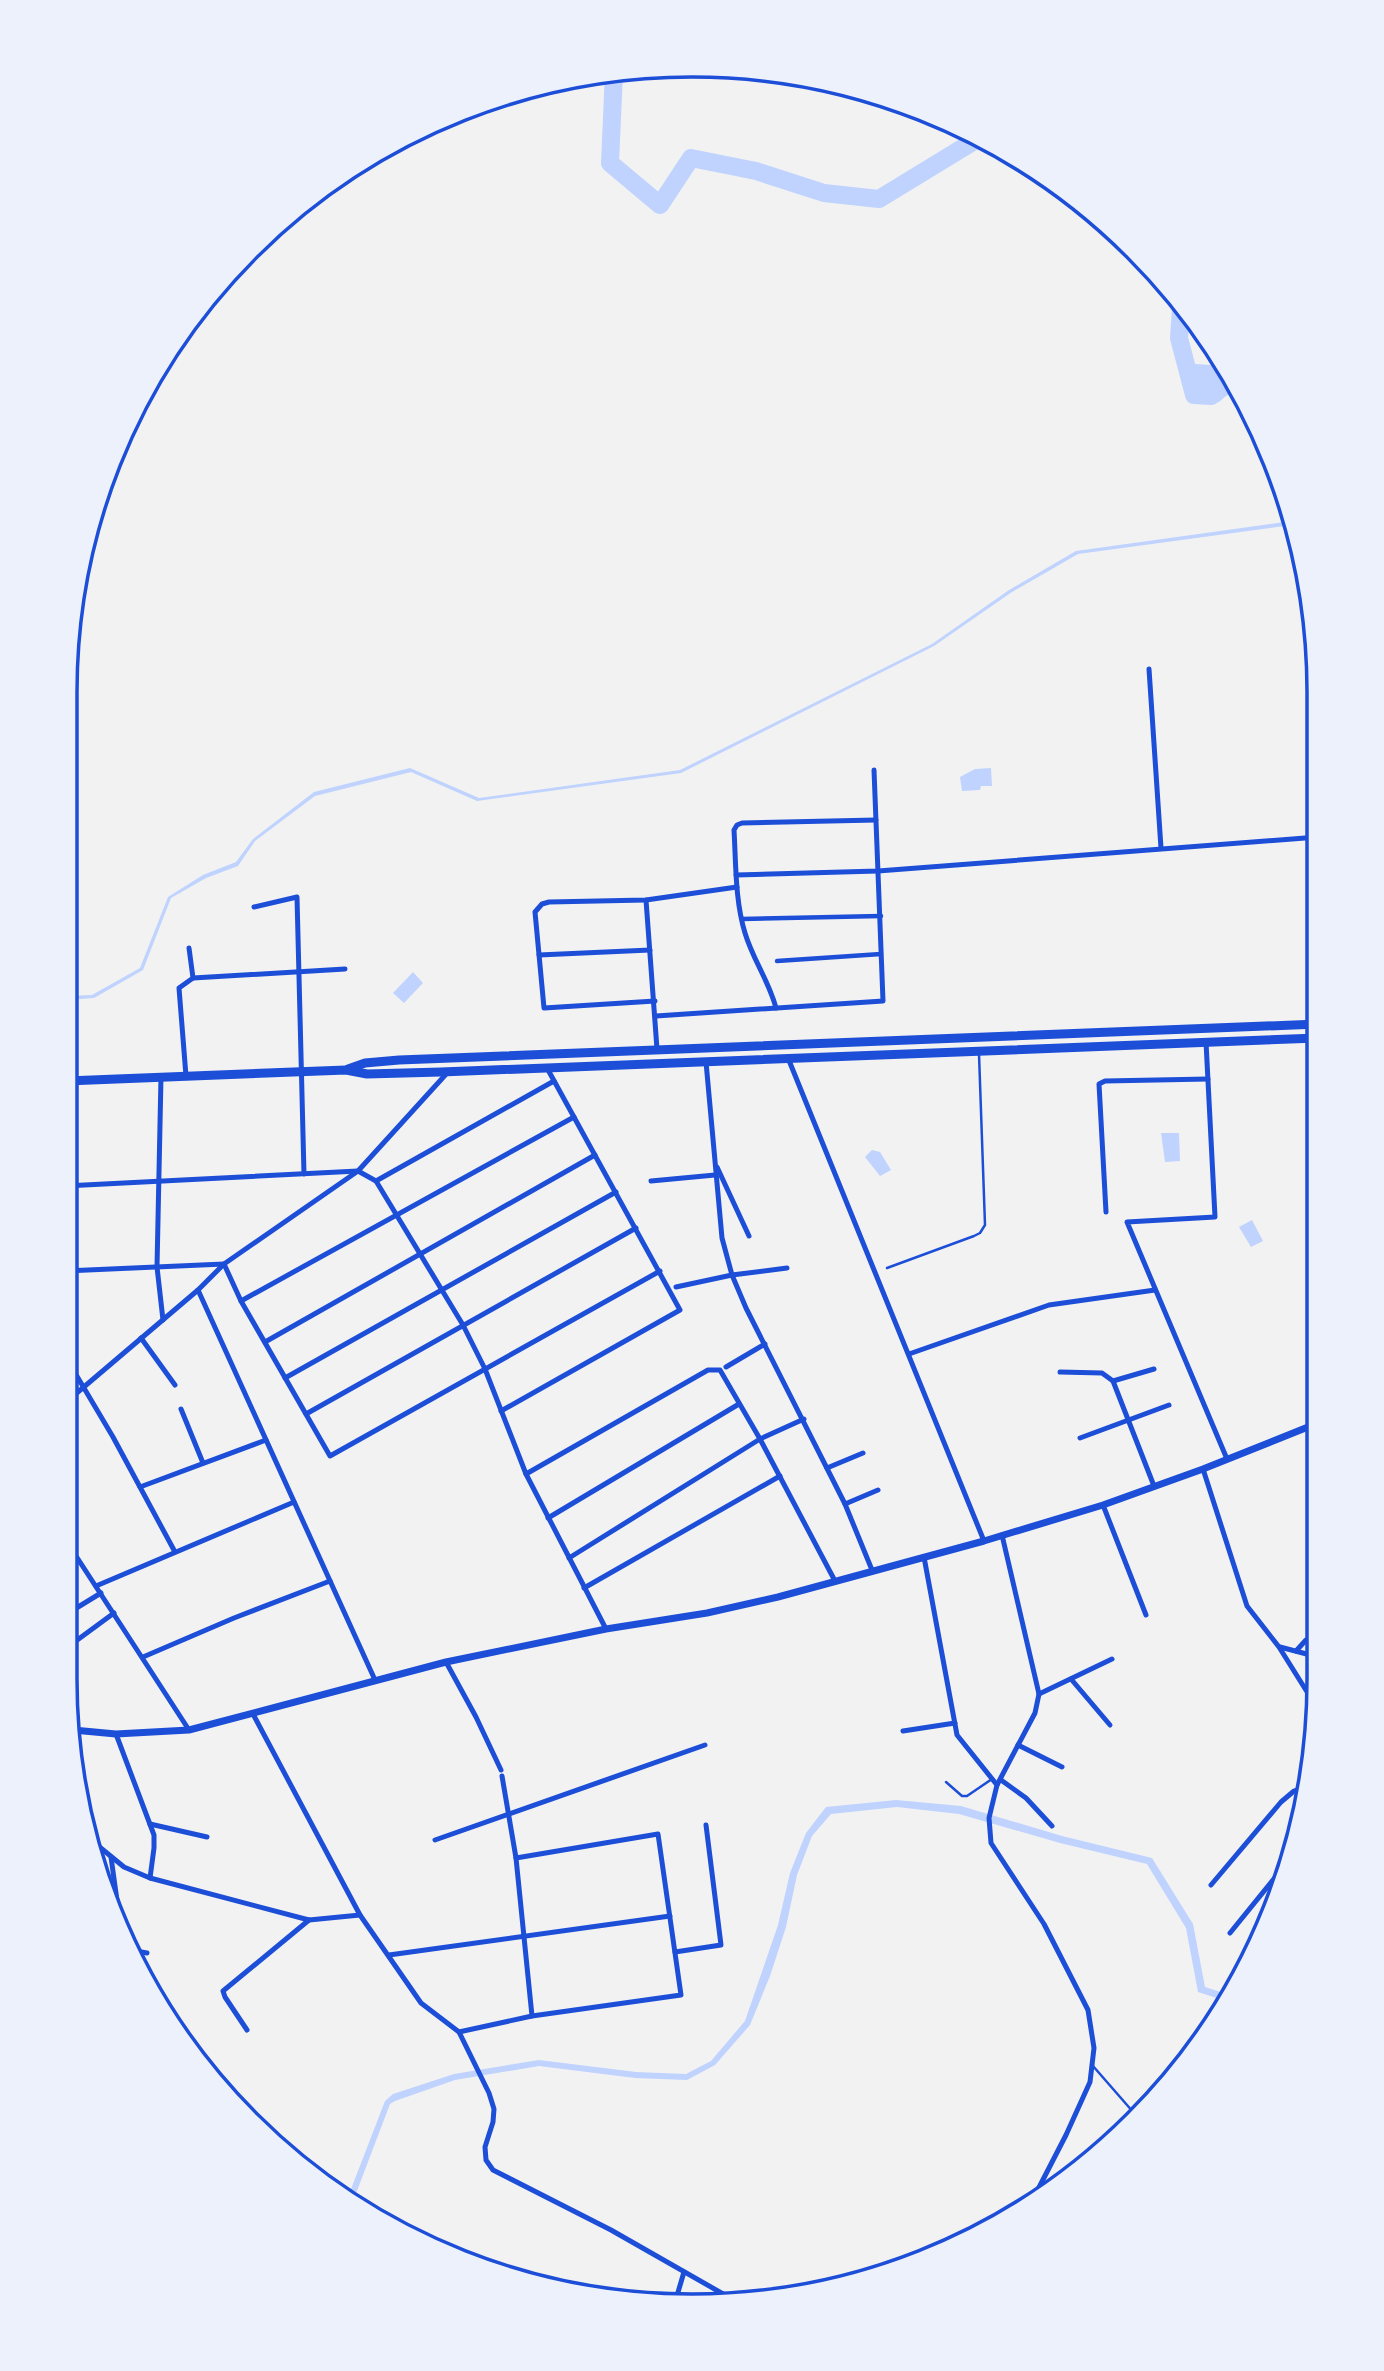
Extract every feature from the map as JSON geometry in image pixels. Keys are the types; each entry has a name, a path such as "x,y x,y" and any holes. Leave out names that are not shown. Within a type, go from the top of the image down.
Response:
{"main road":[{"path":"346,1070 365,1063 398,1060 1307,1024"},
{"path":"77,1081 346,1070 367,1074 448,1072 1307,1038"}],"street":[{"path":"1149,669 1161,848"},
{"path":"656,1016 883,1001 874,770"},
{"path":"776,1008 766,977 753,957 742,919 737,887 734,830 742,823 876,820"},
{"path":"736,875 878,870 1307,838"},
{"path":"654,1001 544,1008 535,912 542,904 550,902 646,900 737,887"},
{"path":"254,906 297,897 304,1174"},
{"path":"646,900 657,1049"},
{"path":"742,919 881,916"},
{"path":"189,948 193,978"},
{"path":"539,955 650,950"},
{"path":"777,961 881,954"},
{"path":"186,1076 179,988 193,978 345,969"},
{"path":"1206,1042 1215,1217 1127,1222 1227,1459"},
{"path":"788,1058 984,1541"},
{"path":"706,1062 722,1238 732,1275 845,1504 872,1570"},
{"path":"501,1411 680,1310 547,1068"},
{"path":"77,1392 198,1290 224,1264 358,1171 448,1072"},
{"path":"161,1077 157,1267 163,1320"},
{"path":"1106,1212 1099,1084 1208,1079"},
{"path":"376,1181 554,1081"},
{"path":"241,1301 574,1117"},
{"path":"265,1342 595,1155"},
{"path":"715,1165 749,1236"},
{"path":"77,1186 358,1171 376,1181 463,1325 485,1369 526,1474 606,1629"},
{"path":"651,1181 715,1175"},
{"path":"285,1378 615,1192"},
{"path":"306,1414 636,1228"},
{"path":"77,1270 224,1264"},
{"path":"224,1264 241,1301 330,1456 660,1271"},
{"path":"676,1287 732,1275 787,1268"},
{"path":"198,1290 375,1680"},
{"path":"909,1354 1049,1305 1155,1290"},
{"path":"141,1338 175,1385"},
{"path":"726,1367 765,1344"},
{"path":"1113,1381 1154,1369"},
{"path":"526,1474 708,1370 720,1370 760,1439 835,1581"},
{"path":"1060,1372 1102,1373 1113,1381 1154,1486"},
{"path":"77,1377 175,1552"},
{"path":"548,1518 738,1404"},
{"path":"1080,1438 1169,1405"},
{"path":"181,1409 203,1463"},
{"path":"569,1558 760,1439 804,1419"},
{"path":"79,1731 116,1734 189,1730 446,1662 778,1597 984,1541 1103,1505 1307,1427"},
{"path":"140,1487 266,1440"},
{"path":"827,1468 863,1453"},
{"path":"1203,1469 1242,1596 1307,1691"},
{"path":"584,1588 780,1476"},
{"path":"845,1504 878,1490"},
{"path":"96,1586 295,1502"},
{"path":"1103,1505 1146,1615"},
{"path":"1002,1535 1039,1694 1035,1713 999,1783 989,1818 991,1843 1044,1924 1088,2010 1094,2048 1090,2082 1040,2186"},
{"path":"77,1557 189,1730"},
{"path":"924,1557 957,1735 992,1779 1026,1798 1052,1826"},
{"path":"143,1657 330,1581"},
{"path":"77,1608 101,1593"},
{"path":"77,1640 114,1614"},
{"path":"1296,1651 1307,1639"},
{"path":"1279,1647 1307,1654"},
{"path":"1039,1694 1112,1659"},
{"path":"446,1662 476,1717 501,1773 516,1858 532,2016"},
{"path":"1071,1678 1110,1725"},
{"path":"253,1714 360,1915 421,2003 459,2032 494,2109 485,2147 486,2160 493,2170 611,2230 721,2293"},
{"path":"903,1731 954,1723"},
{"path":"116,1734 150,1824 154,1848 150,1878"},
{"path":"435,1840 705,1745"},
{"path":"1018,1745 1062,1767"},
{"path":"1211,1885 1280,1802 1297,1790"},
{"path":"150,1824 207,1837"},
{"path":"675,1952 720,1945 706,1825"},
{"path":"459,2032 532,2016 681,1995 658,1834 516,1858"},
{"path":"101,1849 124,1867 150,1878 309,1920 360,1915"},
{"path":"111,1857 116,1893"},
{"path":"1230,1933 1273,1880"},
{"path":"389,1955 670,1916"},
{"path":"247,2030 223,1992 309,1920"},
{"path":"140,1952 147,1953"},
{"path":"678,2294 684,2272"}],"lane":[{"path":"887,1268 974,1236 980,1233 985,1225 979,1051"},
{"path":"946,1782 962,1796 967,1796 992,1779"},
{"path":"1093,2066 1131,2110"}],"water":[{"path":"1196,364 1212,365 1230,394 1223,398 1197,400 1183,371"},
{"path":"1283,522 1284,526 1078,554 1012,592 934,646 681,773 477,801 411,772 315,796 255,841 238,866 206,878 171,898 143,970 94,998 77,999 77,996 92,995 140,968 168,897 203,875 236,862 253,839 314,792 410,768 479,798 680,770 932,644 1009,590 1076,551"},
{"path":"991,768 992,786 962,791 960,777 975,769"},
{"path":"413,972 423,983 404,1003 393,993"},
{"path":"1161,1133 1179,1133 1180,1161 1165,1162"},
{"path":"872,1150 880,1152 891,1170 880,1176 865,1157"},
{"path":"1252,1220 1263,1241 1251,1247 1239,1227"},
{"path":"896,1800 961,1806 1062,1836 1152,1858 1193,1924 1205,1987 1222,1992 1218,1998 1198,1992 1186,1928 1147,1864 959,1814 897,1807 831,1814 812,1836 797,1875 786,1927 750,2025 715,2065 687,2080 635,2078 539,2066 455,2080 390,2104 356,2194 351,2190 385,2101 393,2094 454,2074 539,2060 636,2072 686,2074 711,2061 745,2021 778,1925 790,1873 806,1833 826,1807"}],"waterway":[{"path":"614,82 610,163 660,205 691,158 756,171 824,193 879,199 970,143"},
{"path":"1180,318 1179,338 1194,395 1211,396 1216,393"}]}
